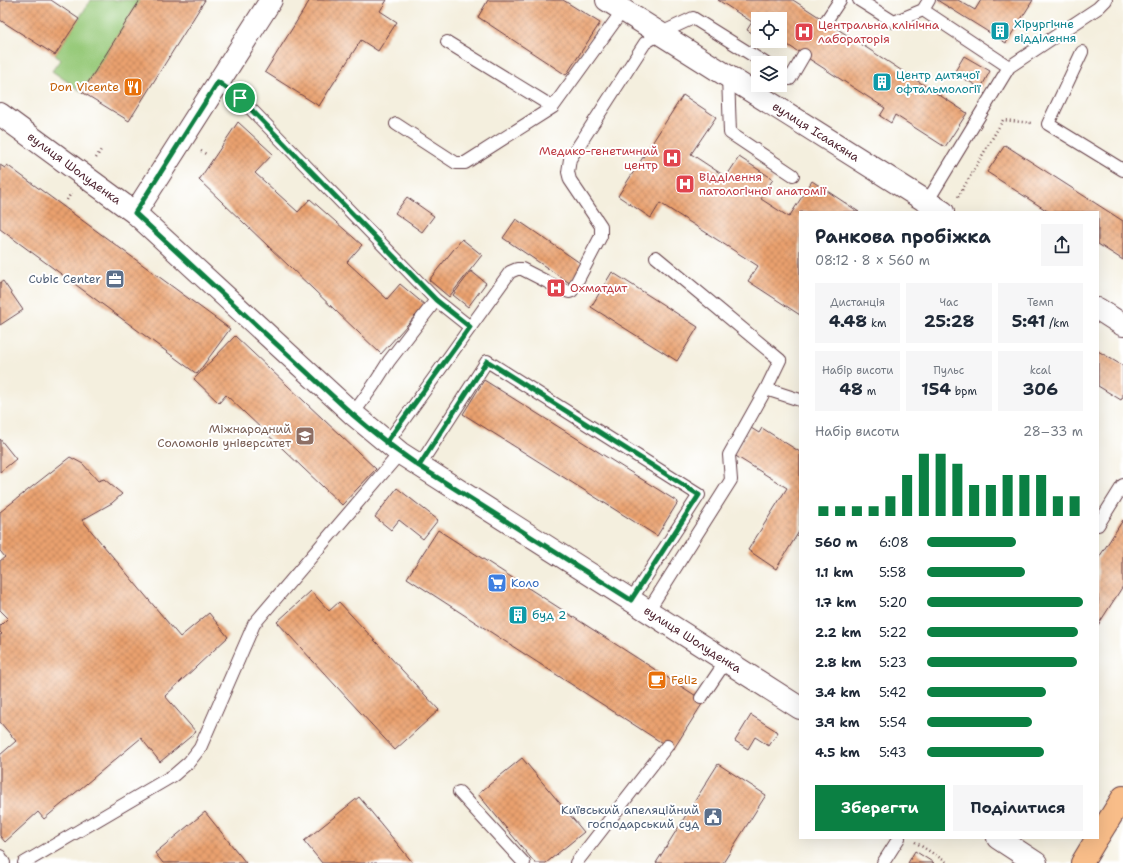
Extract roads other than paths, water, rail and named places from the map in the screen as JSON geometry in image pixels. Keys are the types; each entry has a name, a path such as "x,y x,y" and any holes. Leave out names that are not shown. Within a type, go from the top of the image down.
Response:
{"main road":[{"path":"1099,835 1123,797"},
{"path":"1082,863 1097,839"}],"street":[{"path":"135,213 271,0"},
{"name":"вулиця Ісаакяна","path":"615,5 728,76 942,204"},
{"name":"вулиця Шолуденка","path":"0,114 135,213 352,414 393,448 799,707"},
{"path":"1099,310 1123,324"},
{"path":"1000,839 1036,863"}],"lane":[{"path":"826,21 840,0"},
{"path":"860,0 894,22 926,5 1010,67"},
{"path":"942,204 1010,67 1098,8 1106,0"},
{"path":"396,124 456,163 465,163 553,107 615,5"},
{"path":"24,863 174,775 189,762 200,748 254,624 393,448 470,327 510,272 517,269 528,271 561,289 569,292 572,291 601,236 602,231 601,226 570,180 568,172 570,159 645,43 661,33 693,18 754,56"},
{"path":"448,42 553,107"},
{"path":"1082,52 1048,124 1123,170"},
{"path":"787,77 790,79 804,56"},
{"path":"728,76 730,133 793,175"},
{"path":"218,82 247,105 436,300 470,327"},
{"path":"640,606 731,480 729,455 766,389 780,360 656,257"},
{"path":"352,414 389,361 436,300"},
{"path":"419,466 487,361 501,369 699,495 640,606"},
{"path":"766,389 799,400"},
{"path":"1099,523 1123,485"},
{"path":"701,698 726,661"},
{"path":"576,863 667,746"},
{"path":"459,792 524,863"},
{"path":"884,863 898,839"},
{"path":"0,856 4,863"}],"place":[{"name":"Хірургічне відділення","path":"1000,31"},
{"name":"Центральна клінічна лабораторія","path":"804,32"},
{"name":"Центр дитячої офтальмології","path":"882,82"},
{"name":"Don Vicente","path":"133,87"},
{"name":"Медико-генетичний центр","path":"672,158"},
{"name":"Відділення патологічної анатомії","path":"685,184"},
{"name":"Cubic Center","path":"115,279"},
{"name":"Охматдит","path":"556,288"},
{"name":"Міжнародний Соломонів університет","path":"305,436"},
{"name":"Коло","path":"497,583"},
{"name":"буд 2","path":"518,615"},
{"name":"Feliz","path":"657,680"},
{"name":"Київський апеляційний господарський суд","path":"713,817"}]}
